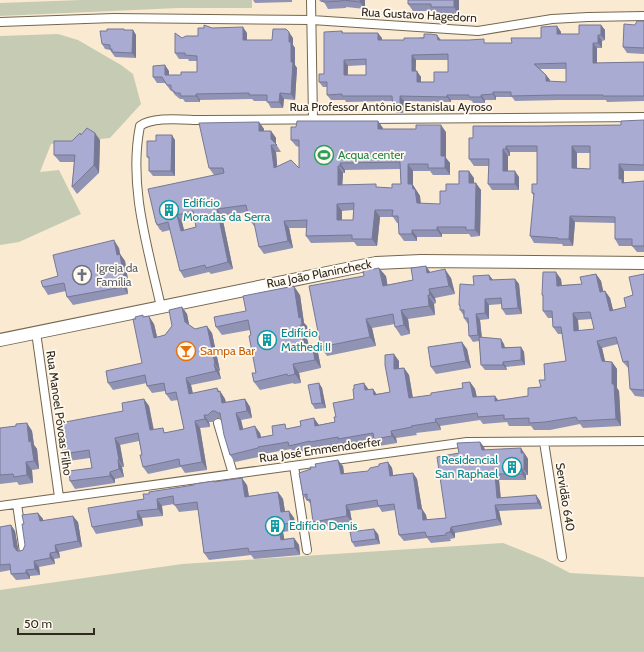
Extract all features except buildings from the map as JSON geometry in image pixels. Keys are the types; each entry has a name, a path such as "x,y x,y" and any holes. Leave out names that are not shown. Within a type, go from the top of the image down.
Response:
{"main road":[{"name":"Rua João Planincheck","path":"0,340 383,262 421,261 644,264"}],"street":[{"path":"311,0 313,120"},
{"name":"Rua Gustavo Hagedorn","path":"0,22 114,18 312,20 478,31 552,19 644,16"},
{"name":"Rua Professor Antônio Estanislau Ayroso","path":"161,307 139,205 136,142 140,126 144,123 156,120 644,117"},
{"name":"Rua Manoel Póvoas Filho","path":"36,332 59,497"},
{"path":"218,423 233,474"},
{"name":"Rua José Emmendoerfer","path":"0,506 467,442 644,441"},
{"name":"Servidão 640","path":"544,442 562,557"},
{"path":"294,466 307,550"},
{"path":"17,504 24,552"}],"green space":[{"path":"81,0 252,0 252,8 179,8 0,16 0,3"},
{"path":"58,34 78,40 121,65 133,74 141,104 110,138 51,144 40,172 59,170 81,214 19,242 0,245 0,36"},
{"path":"503,543 543,559 570,573 644,577 644,652 0,652 0,590 182,564"}],"place":[{"name":"Acqua center","path":"324,155"},
{"name":"Edifício Moradas da Serra","path":"169,210"},
{"name":"Igreja da Família","path":"82,275"},
{"name":"Edifício Mathedi II","path":"267,340"},
{"name":"Sampa Bar","path":"186,351"},
{"name":"Residencial San Raphael","path":"512,467"},
{"name":"Edifício Denis","path":"275,526"}]}
